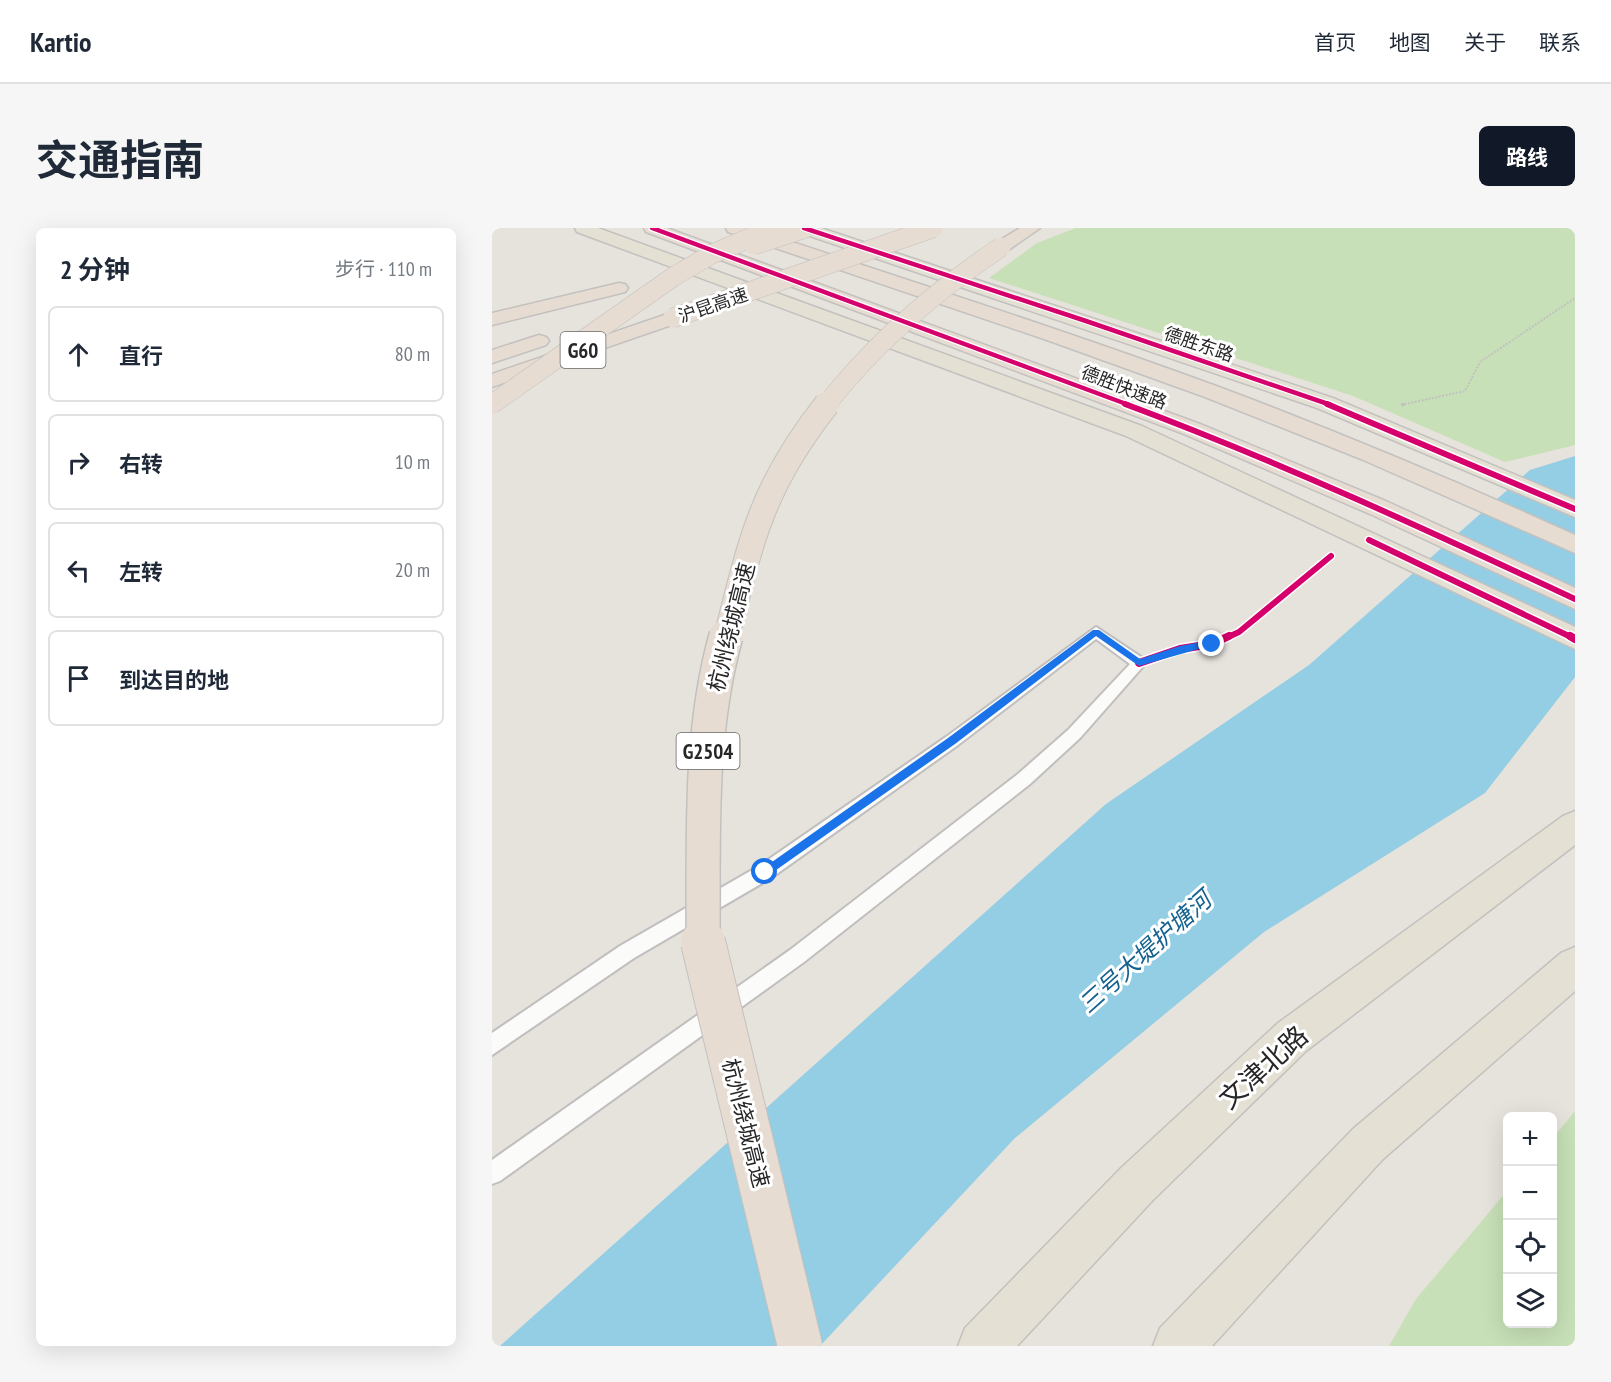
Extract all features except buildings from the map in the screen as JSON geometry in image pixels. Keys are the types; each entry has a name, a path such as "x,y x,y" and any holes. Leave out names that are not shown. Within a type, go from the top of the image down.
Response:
{"highway":[{"name":"德胜快速路","path":"652,228 1002,357 1225,443 1379,508 1575,599"},
{"name":"德胜快速路","path":"734,228 1160,373 1330,438 1495,508 1575,545"},
{"path":"492,404 683,271 712,254 773,228"},
{"path":"492,319 619,288 805,228"},
{"name":"沪昆高速","path":"702,287 881,228"},
{"name":"沪昆高速","path":"492,381 933,228"},
{"name":"杭州绕城高速","path":"800,1346 703,944 704,790 716,672 760,518 783,472 813,422 846,380 912,313 960,274 1032,228"},
{"name":"沪昆高速","path":"492,357 680,294"}],"main road":[{"path":"583,228 1134,431 1370,540 1575,639"},
{"name":"德胜东路","path":"805,228 1325,403 1575,509"},
{"name":"文津北路","path":"983,1346 1137,1184 1292,1037 1575,826"},
{"path":"1178,1346 1368,1144 1575,966"}],"lane":[{"path":"492,1045 627,952 765,872 952,741 1096,632 1139,663 1074,734 1024,779 797,956 492,1173"}],"path":[{"path":"1355,416 1465,391 1479,362 1575,298"}],"green space":[{"path":"1076,228 1575,228 1575,445 1505,462 1353,396 989,278 1037,243"},
{"path":"1575,1111 1575,1346 1389,1346 1416,1299 1503,1196 1503,1328 1557,1328 1557,1133"}],"water":[{"name":"三号大堤护塘河","path":"1575,456 1575,677 1485,793 1264,932 1015,1138 820,1346 500,1346 1106,804 1309,665 1530,470"}],"cycle path":[{"path":"652,228 1192,429 1379,508 1575,599"},
{"path":"804,228 1325,403 1575,509"},
{"path":"1369,540 1575,639"},
{"path":"1139,663 1180,649 1212,644 1239,632 1331,556"}],"route":[{"path":"765,872 952,741 1096,632 1139,663 1180,649 1212,644"}]}
